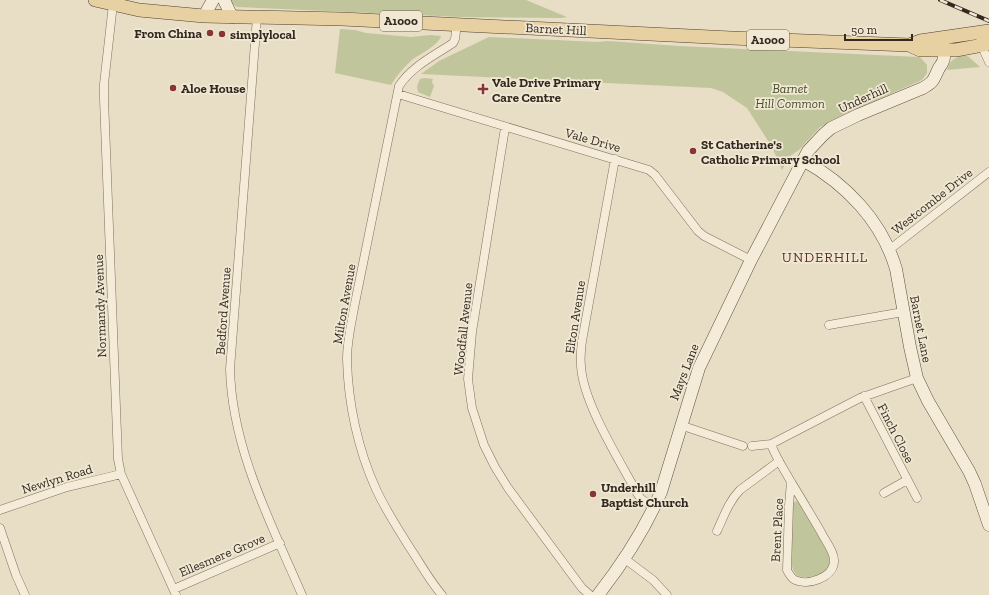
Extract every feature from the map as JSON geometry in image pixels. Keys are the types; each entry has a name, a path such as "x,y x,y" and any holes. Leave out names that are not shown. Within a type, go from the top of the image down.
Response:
{"main road":[{"name":"A1000","path":"95,0 162,13 204,16"},
{"name":"Barnet Hill","path":"204,16 342,18 909,46 920,41 956,50 984,44"},
{"name":"Barnet Hill","path":"939,46 967,35 989,32"}],"street":[{"path":"204,16 213,0"},
{"path":"224,0 232,17"},
{"name":"Normandy Avenue","path":"113,4 104,84 104,99 118,459 121,474 175,592"},
{"name":"Bedford Avenue","path":"257,17 230,385 237,425 245,457 302,595"},
{"name":"Milton Avenue","path":"442,595 425,572 403,537 376,490 369,473 357,432 353,412 347,358 351,328 399,86 409,74 430,57 453,43 455,40 457,24"},
{"path":"989,32 984,44 989,62"},
{"path":"967,35 984,44"},
{"name":"Underhill","path":"803,160 815,142 832,128 858,115 923,88 934,80 944,57 939,46"},
{"name":"Vale Drive","path":"398,94 505,128 649,170 656,174 698,231 704,236 751,260"},
{"name":"Woodfall Avenue","path":"505,128 472,332 468,379 472,408 484,446 501,478 576,580 590,595"},
{"name":"Elton Avenue","path":"615,159 582,341 580,366 590,400 599,421 637,493 641,499 654,507"},
{"name":"Barnet Lane","path":"803,160 828,175 860,205 876,226 889,250 896,269 903,312 917,378 928,401 969,471 989,525"},
{"name":"Mays Lane","path":"598,595 625,559 654,507 663,484 680,425 699,368 751,260 803,160"},
{"name":"Westcombe Drive","path":"889,250 989,172"},
{"path":"829,325 903,312"},
{"path":"752,446 771,444 864,396 917,378"},
{"name":"Finch Close","path":"864,396 917,498"},
{"path":"680,425 742,446"},
{"name":"Brent Place","path":"771,444 779,462 791,482 832,551 834,562 832,570 824,577 803,582 792,578 786,567 791,482"},
{"path":"717,531 731,500 735,495 779,462"},
{"name":"Newlyn Road","path":"0,510 60,489 121,474"},
{"name":"Finch Close","path":"884,493 907,480"},
{"path":"0,528 16,575 25,595"},
{"name":"Ellesmere Grove","path":"175,592 280,543"},
{"path":"625,559 653,580 667,595"}],"green space":[{"path":"230,0 526,0 567,17 461,17 237,7 231,3"},
{"path":"340,29 411,37 430,35 441,36 437,43 406,65 391,85 335,73"},
{"name":"Barnet Hill Common","path":"489,37 598,42 608,41 679,46 920,57 927,65 927,73 922,80 845,114 820,127 799,150 790,156 782,170 772,147 747,108 723,92 711,88 421,74 439,61"},
{"path":"964,55 969,57 980,67 947,70 953,60"},
{"path":"420,79 433,79 432,82 434,86 430,97 418,92 417,86"},
{"path":"796,501 800,503 829,555 830,565 826,570 815,576 805,577 796,575 791,561 793,503"}],"railway":[{"path":"940,0 989,21"}],"place":[{"name":"From China","path":"210,33"},
{"name":"simplylocal","path":"222,34"},
{"name":"Aloe House","path":"173,88"},
{"name":"Vale Drive Primary Care Centre","path":"483,89"},
{"name":"St Catherine's Catholic Primary School","path":"693,151"},
{"name":"Underhill Baptist Church","path":"593,494"}],"district":[{"name":"UNDERHILL","path":"825,257"}]}
